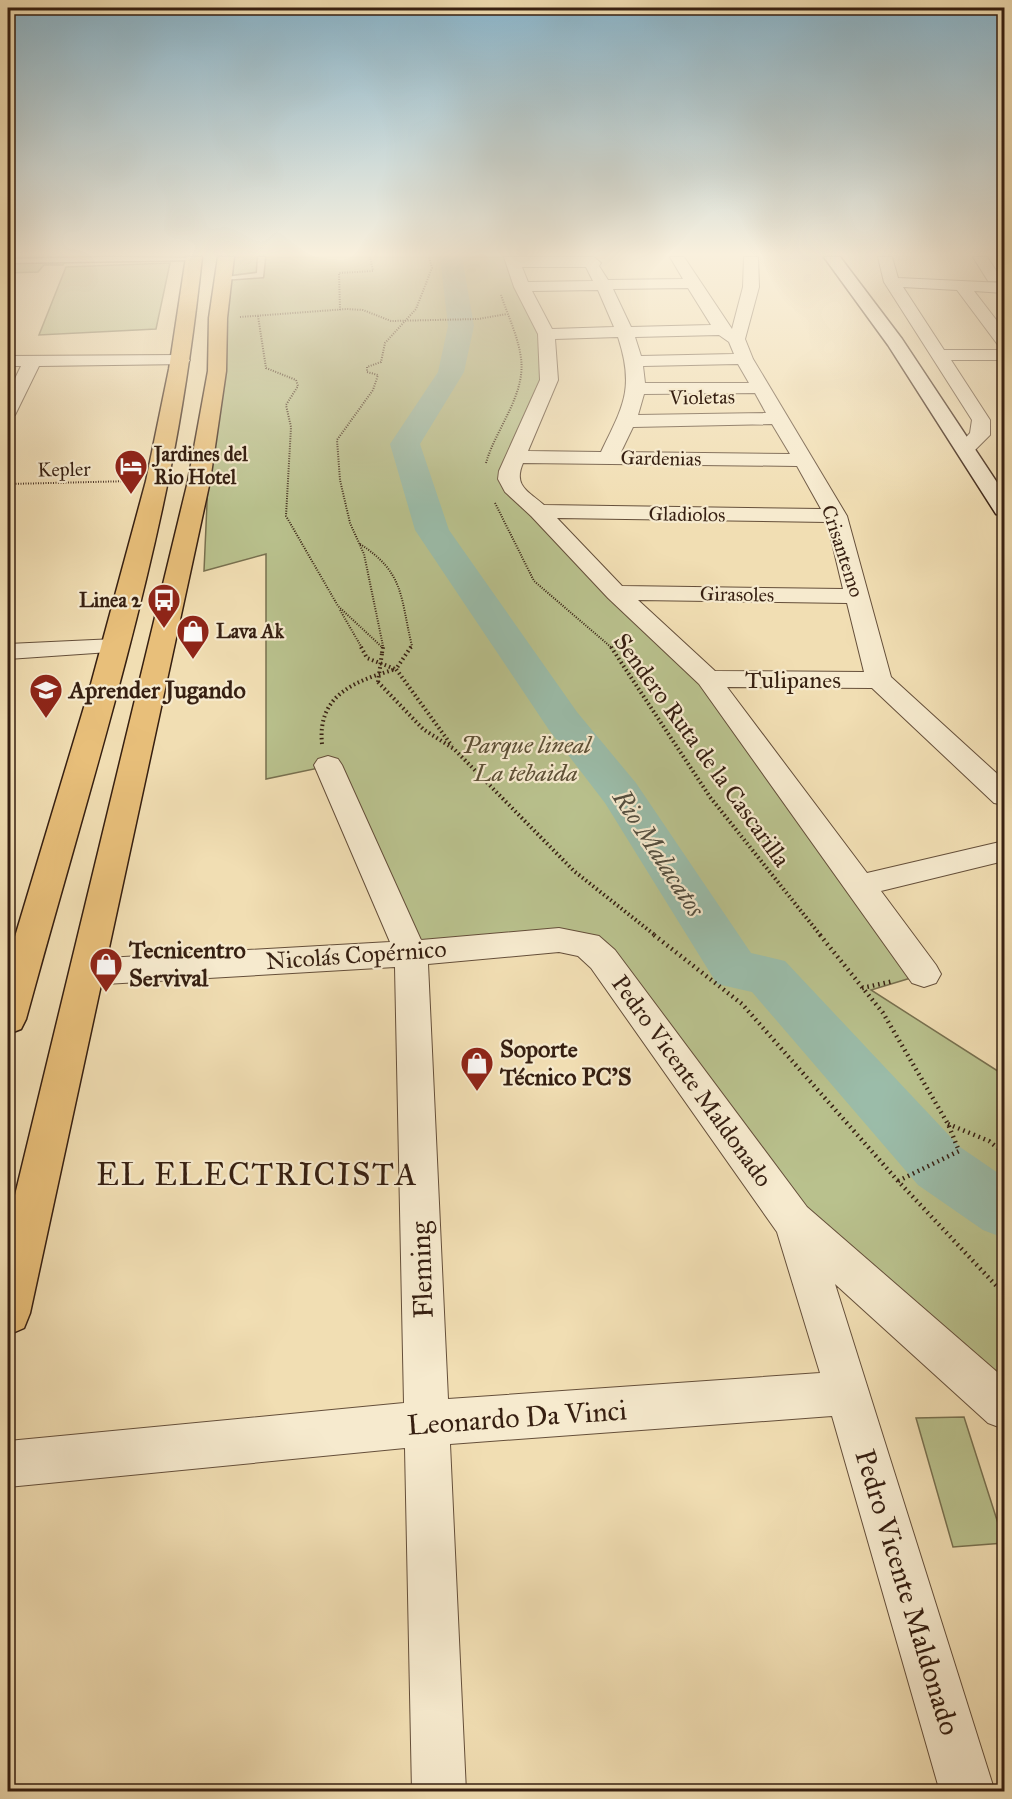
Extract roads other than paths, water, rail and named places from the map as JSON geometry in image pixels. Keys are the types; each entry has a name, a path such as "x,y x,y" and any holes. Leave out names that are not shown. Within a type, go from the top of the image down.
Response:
{"main road":[{"path":"8,1019 13,984 115,646 157,480 183,341"},
{"path":"8,1313 199,481 217,370 218,341"},
{"path":"894,341 1005,509"}],"street":[{"path":"546,341 549,380 517,456 508,471 508,480 512,488 539,511 616,592 708,679 857,886 924,974"},
{"path":"609,457 636,389 633,361 627,341"},
{"name":"Crisantemo","path":"738,341 744,359 836,516 879,680"},
{"path":"930,341 981,420 980,435 966,448"},
{"path":"939,355 1005,355"},
{"path":"633,361 744,359"},
{"path":"8,411 33,360"},
{"path":"8,361 181,360"},
{"path":"636,389 763,388"},
{"name":"Violetas","path":"625,421 780,418"},
{"name":"Gardenias","path":"517,456 805,460"},
{"name":"Gladiolos","path":"539,511 836,516"},
{"name":"Girasoles","path":"616,592 858,596"},
{"path":"8,652 115,646"},
{"name":"Tulipanes","path":"708,679 879,680"},
{"path":"879,680 1005,796"},
{"name":"Fleming","path":"328,765 411,953 440,1791"},
{"path":"857,886 1005,851"},
{"name":"Nicolás Copérnico","path":"88,972 411,953 559,940 586,945"},
{"name":"Pedro Vicente Maldonado","path":"586,945 603,959 793,1221"},
{"path":"793,1221 848,1392"},
{"path":"793,1221 1005,1407"},
{"name":"Pedro Vicente Maldonado","path":"848,1392 968,1791"},
{"name":"Leonardo Da Vinci","path":"8,1464 426,1423 848,1392"}],"waterway":[{"name":"Rio Malacatos","path":"458,341 451,372 405,444 432,530 563,721 621,793 735,970 767,975 939,1166 1004,1210"}],"place":[{"name":"Jardines del Rio Hotel","path":"131,495"},
{"name":"Linea 2","path":"164,629"},
{"name":"Lava Ak","path":"193,660"},
{"name":"Aprender Jugando","path":"46,719"},
{"name":"Tecnicentro Servival","path":"106,993"},
{"name":"Soporte Técnico PC'S","path":"477,1092"}],"district":[{"name":"EL ELECTRICISTA","path":"257,1174"}],"park label":[{"name":"Parque lineal La tebaida","path":"526,759"}]}
